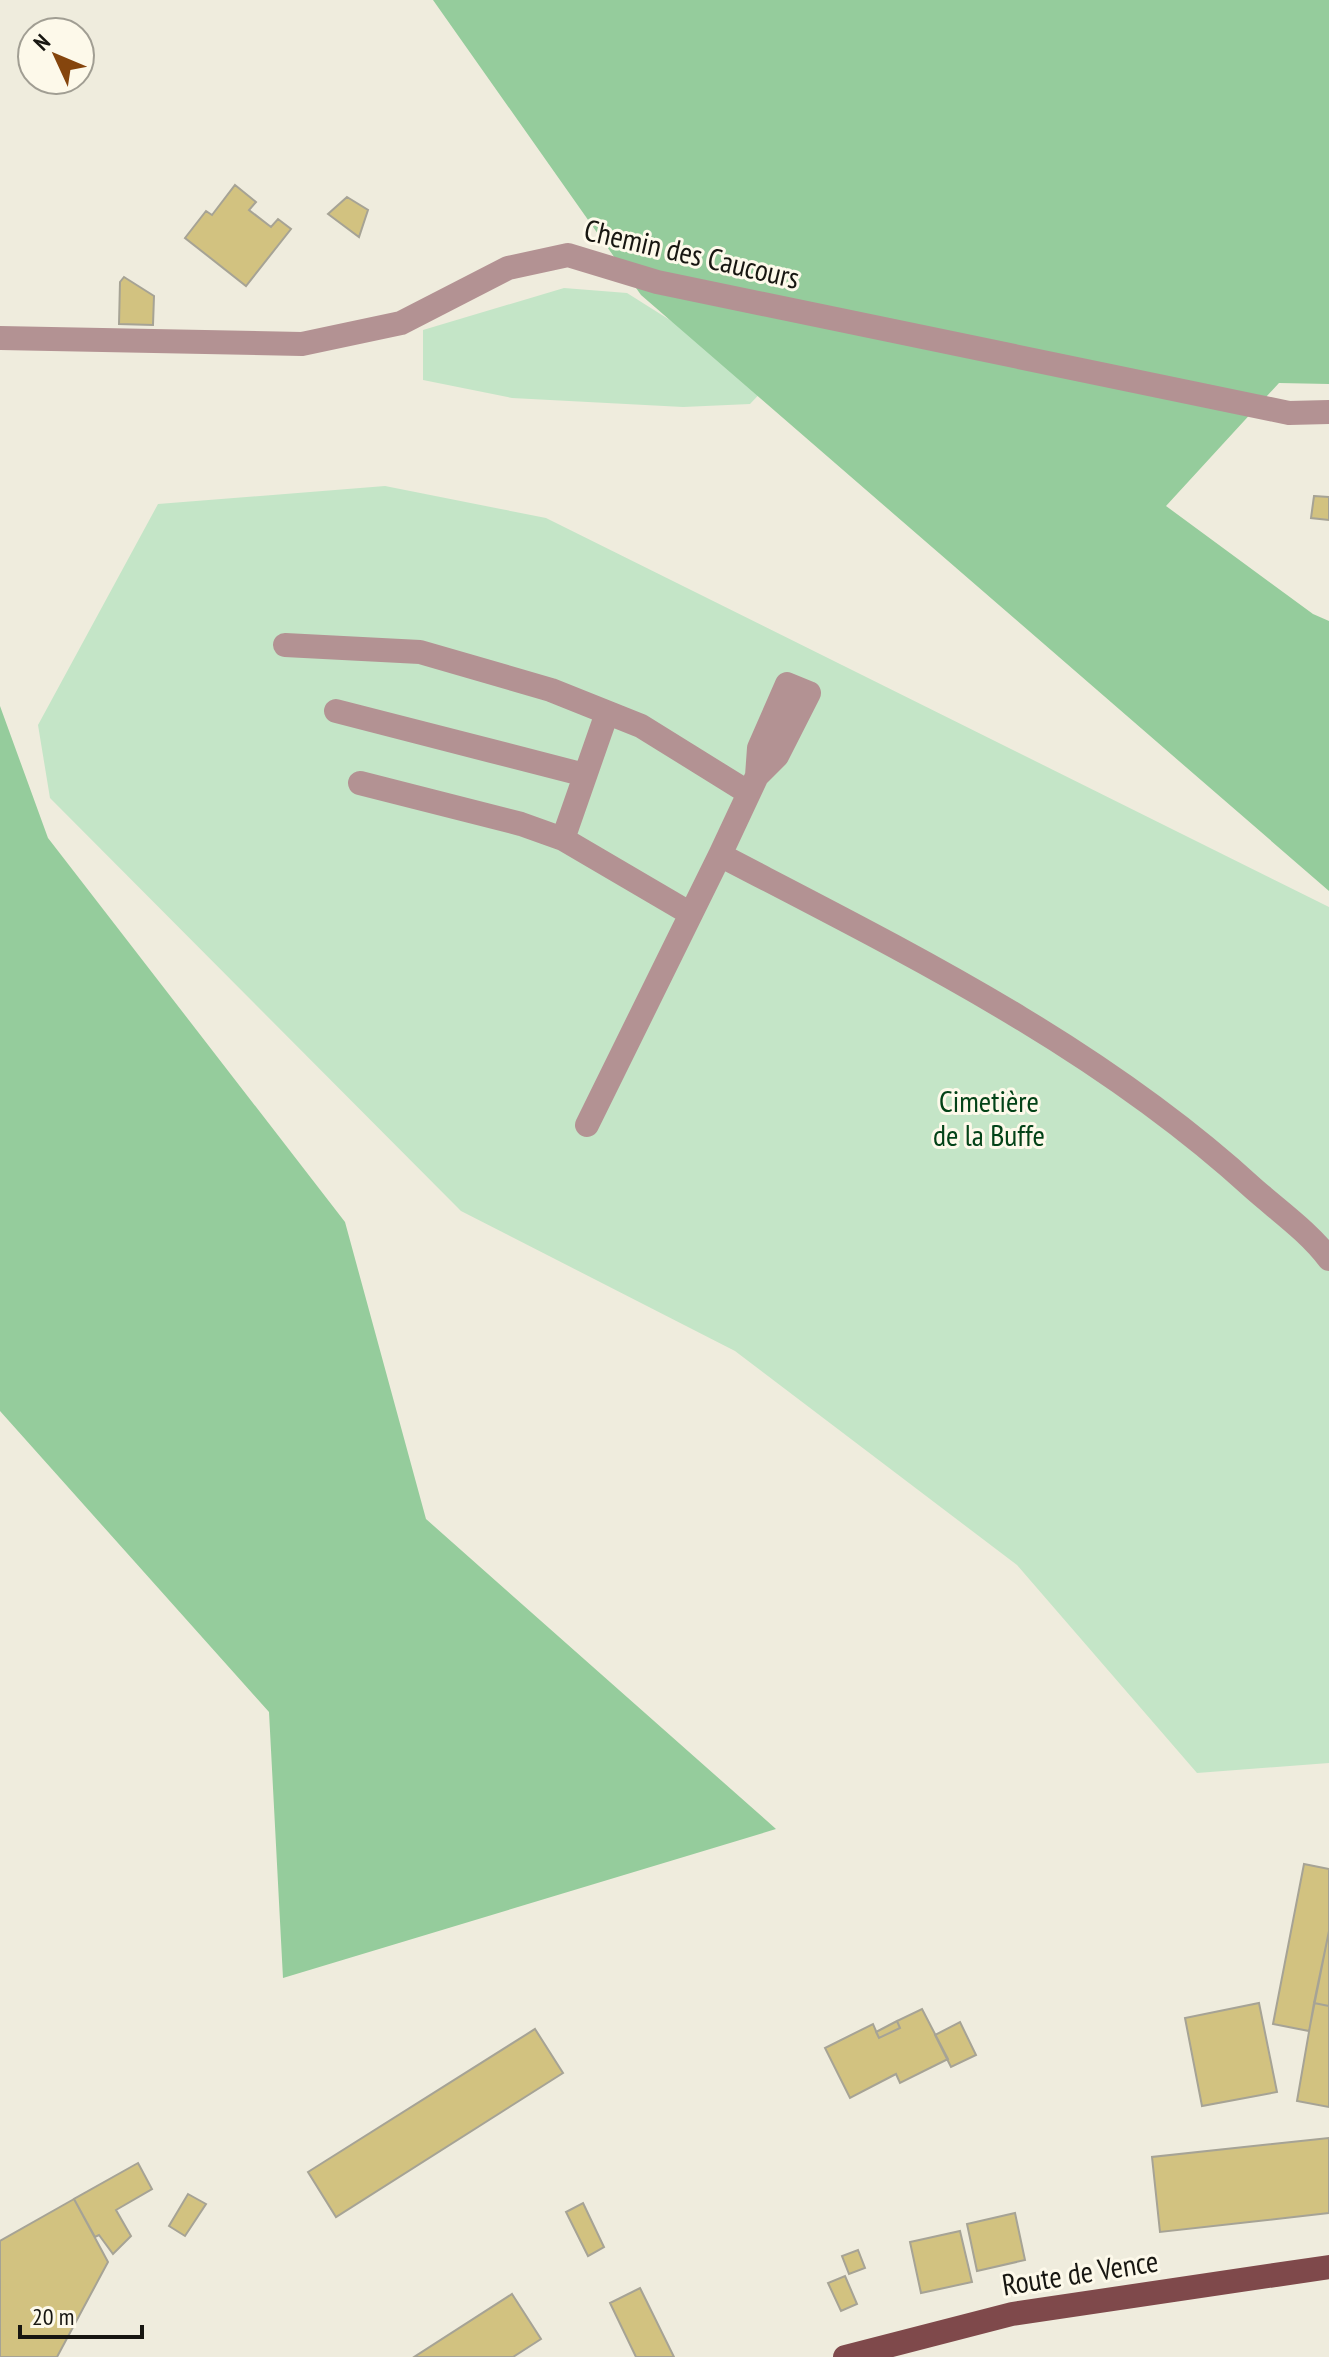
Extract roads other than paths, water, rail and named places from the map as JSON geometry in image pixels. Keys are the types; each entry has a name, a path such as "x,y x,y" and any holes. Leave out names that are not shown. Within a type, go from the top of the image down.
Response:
{"main road":[{"name":"Route de Vence","path":"845,2357 1012,2314 1329,2267"}],"street":[{"name":"Chemin des Caucours","path":"0,338 302,344 401,323 508,268 568,255 657,282 1289,413 1329,412"},
{"path":"285,645 420,652 551,690 641,726 753,785 587,1125"},
{"path":"336,711 585,775"},
{"path":"563,839 607,713"},
{"path":"360,783 521,824 563,839 691,914"},
{"path":"720,855 944,972 1112,1075 1215,1153 1329,1259"}],"park label":[{"name":"Cimetière de la Buffe","path":"989,1117"}]}
